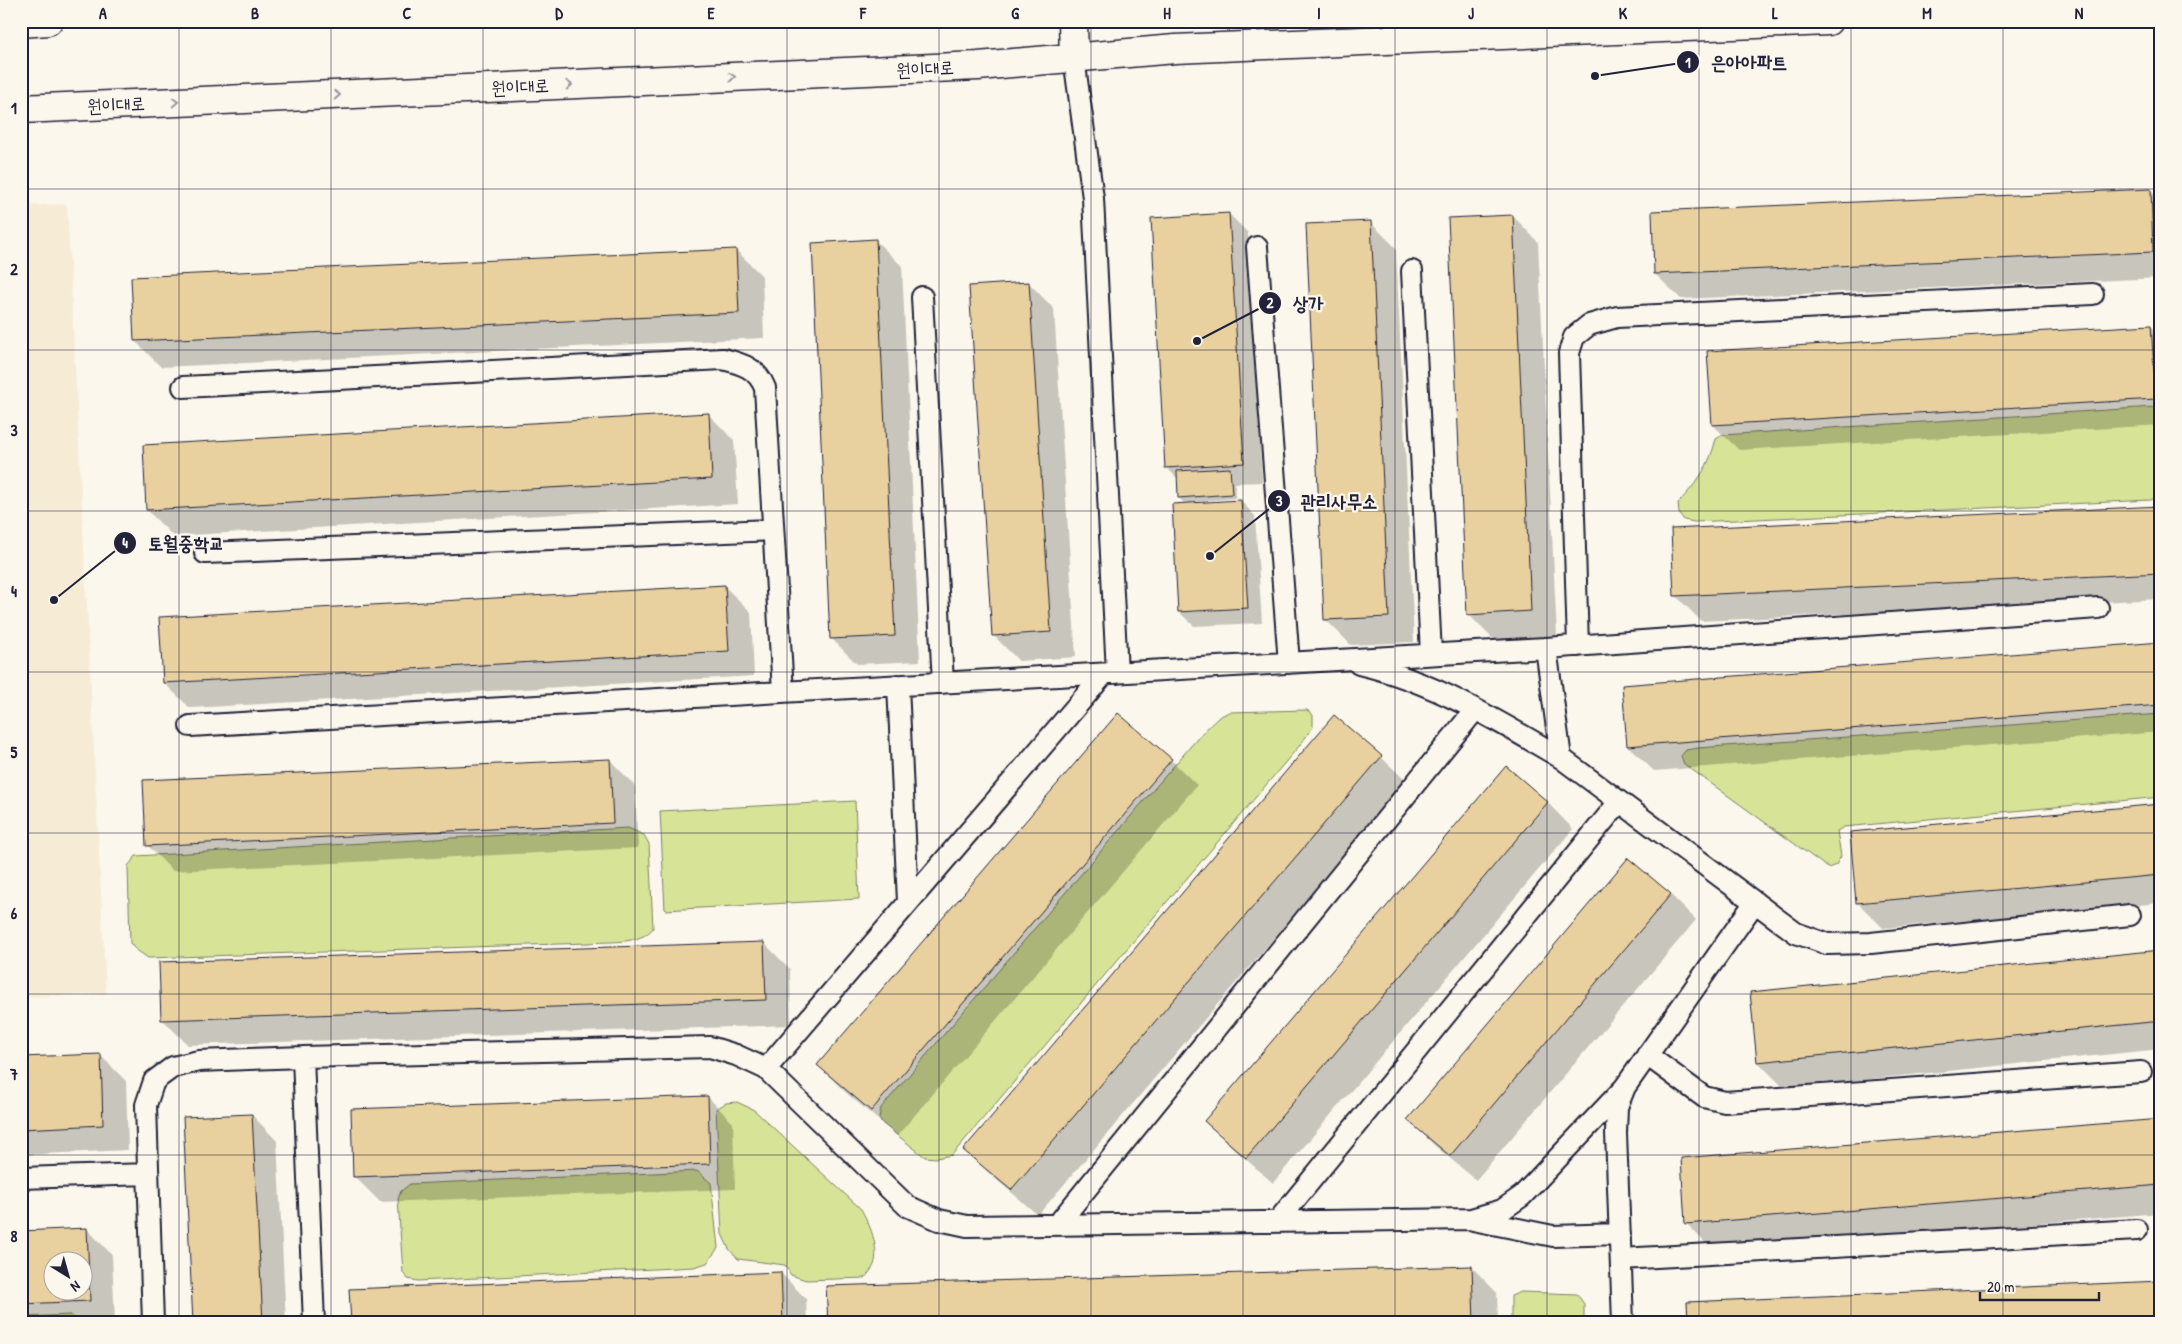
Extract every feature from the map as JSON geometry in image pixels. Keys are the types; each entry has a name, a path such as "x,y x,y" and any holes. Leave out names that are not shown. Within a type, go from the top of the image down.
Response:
{"main road":[{"path":"21,23 48,21"},
{"path":"1073,21 1074,58"},
{"name":"원이대로","path":"21,109 968,67 1175,49 1828,21"}],"lane":[{"path":"766,1069 908,902 1110,673 1092,198 1074,58"},
{"path":"1258,247 1289,663"},
{"path":"1412,271 1431,654"},
{"path":"1578,646 1569,353 1574,337 1589,325 1617,317 2093,294"},
{"path":"922,297 942,683"},
{"path":"183,387 723,359 740,363 760,376 765,388 783,692"},
{"path":"206,553 773,530"},
{"path":"190,726 1546,648 2098,608"},
{"path":"1546,648 1561,758"},
{"path":"1343,660 1414,680 1451,697 1522,735 1561,758 1796,933 1826,944 1871,943 2130,915"},
{"path":"898,686 908,902"},
{"path":"1057,1225 1475,710"},
{"path":"1277,1222 1619,802"},
{"path":"1471,1220 1502,1210 1522,1196 1625,1087 1755,902"},
{"path":"153,1323 146,1104 154,1081 160,1076 172,1067 199,1061 710,1047 736,1055 766,1069 907,1206 939,1220 967,1226 1471,1220 1553,1236 1620,1234"},
{"path":"1648,1055 1704,1097 1725,1102 2141,1072"},
{"path":"303,1057 314,1323"},
{"path":"1623,1323 1616,1133 1617,1107 1625,1087"},
{"path":"21,1178 148,1174"},
{"path":"1621,1259 2137,1230"}],"shaded area":[{"path":"67,204 106,994 21,997 21,206"}],"green space":[{"path":"2154,407 2161,410 2161,494 2151,500 1694,522 1684,520 1679,513 1678,503 1701,474 1710,458 1716,439 1722,435"},
{"path":"1307,710 1313,715 1313,727 1300,745 952,1155 936,1158 925,1157 883,1124 879,1118 881,1108 1202,733 1219,717 1229,712"},
{"path":"2161,714 2161,797 1844,827 1837,831 1841,856 1836,865 1828,868 1684,764 1681,756 1686,750 1698,748"},
{"path":"855,801 859,899 665,910 660,811"},
{"path":"628,828 644,835 649,844 653,928 641,937 632,940 148,958 130,943 128,866 136,856"},
{"path":"737,1102 754,1110 861,1209 870,1228 876,1251 874,1265 865,1278 806,1280 791,1275 785,1265 738,1259 729,1249 722,1234 716,1109 726,1103"},
{"path":"697,1171 711,1183 718,1248 707,1263 694,1267 418,1281 408,1279 403,1273 398,1199 401,1191 410,1184"},
{"path":"1521,1292 1577,1294 1584,1304 1584,1323 1511,1323 1511,1296"},
{"path":"71,1315 80,1323 21,1323 21,1317"}],"building":[{"path":"2151,189 2153,252 1654,274 1652,211"},
{"path":"1229,213 1244,463 1165,468 1151,218"},
{"path":"1513,215 1531,611 1467,615 1448,218"},
{"path":"1371,221 1389,617 1324,620 1306,224"},
{"path":"876,239 895,636 830,639 812,243"},
{"path":"736,249 739,313 134,341 131,277"},
{"path":"1029,282 1051,632 992,636 969,286"},
{"path":"2151,325 2156,399 1712,425 1707,351"},
{"path":"709,413 712,479 146,510 143,445"},
{"path":"1230,468 1232,494 1178,498 1177,471"},
{"path":"1241,500 1248,608 1178,612 1172,504"},
{"path":"2161,506 2161,573 1674,596 1671,529"},
{"path":"725,585 729,651 163,683 159,617"},
{"path":"2161,642 2161,705 1627,746 1622,685"},
{"path":"1118,713 1172,759 871,1111 817,1065"},
{"path":"1334,715 1382,756 1011,1190 963,1150"},
{"path":"610,759 613,823 146,846 143,780"},
{"path":"1506,766 1548,802 1246,1158 1204,1121"},
{"path":"2161,804 2161,875 1856,903 1850,832"},
{"path":"1628,858 1671,894 1450,1156 1407,1120"},
{"path":"764,942 766,1000 161,1020 159,962"},
{"path":"2161,950 2161,1021 1757,1062 1750,992"},
{"path":"101,1054 103,1125 21,1129 21,1057"},
{"path":"708,1096 710,1164 353,1177 351,1109"},
{"path":"252,1114 263,1323 193,1323 183,1117"},
{"path":"2161,1119 2161,1185 1685,1224 1681,1158"},
{"path":"87,1228 88,1252 42,1252 42,1302 67,1302 21,1304 21,1231"},
{"path":"1472,1266 1474,1323 828,1323 826,1286"},
{"path":"781,1272 783,1323 351,1323 349,1289"},
{"path":"2161,1281 2161,1323 1688,1323 1687,1302"}],"place":[{"name":"은아아파트","path":"1595,76"},
{"name":"상가","path":"1197,341"},
{"name":"관리사무소","path":"1210,556"},
{"name":"토월중학교","path":"54,600"}]}
